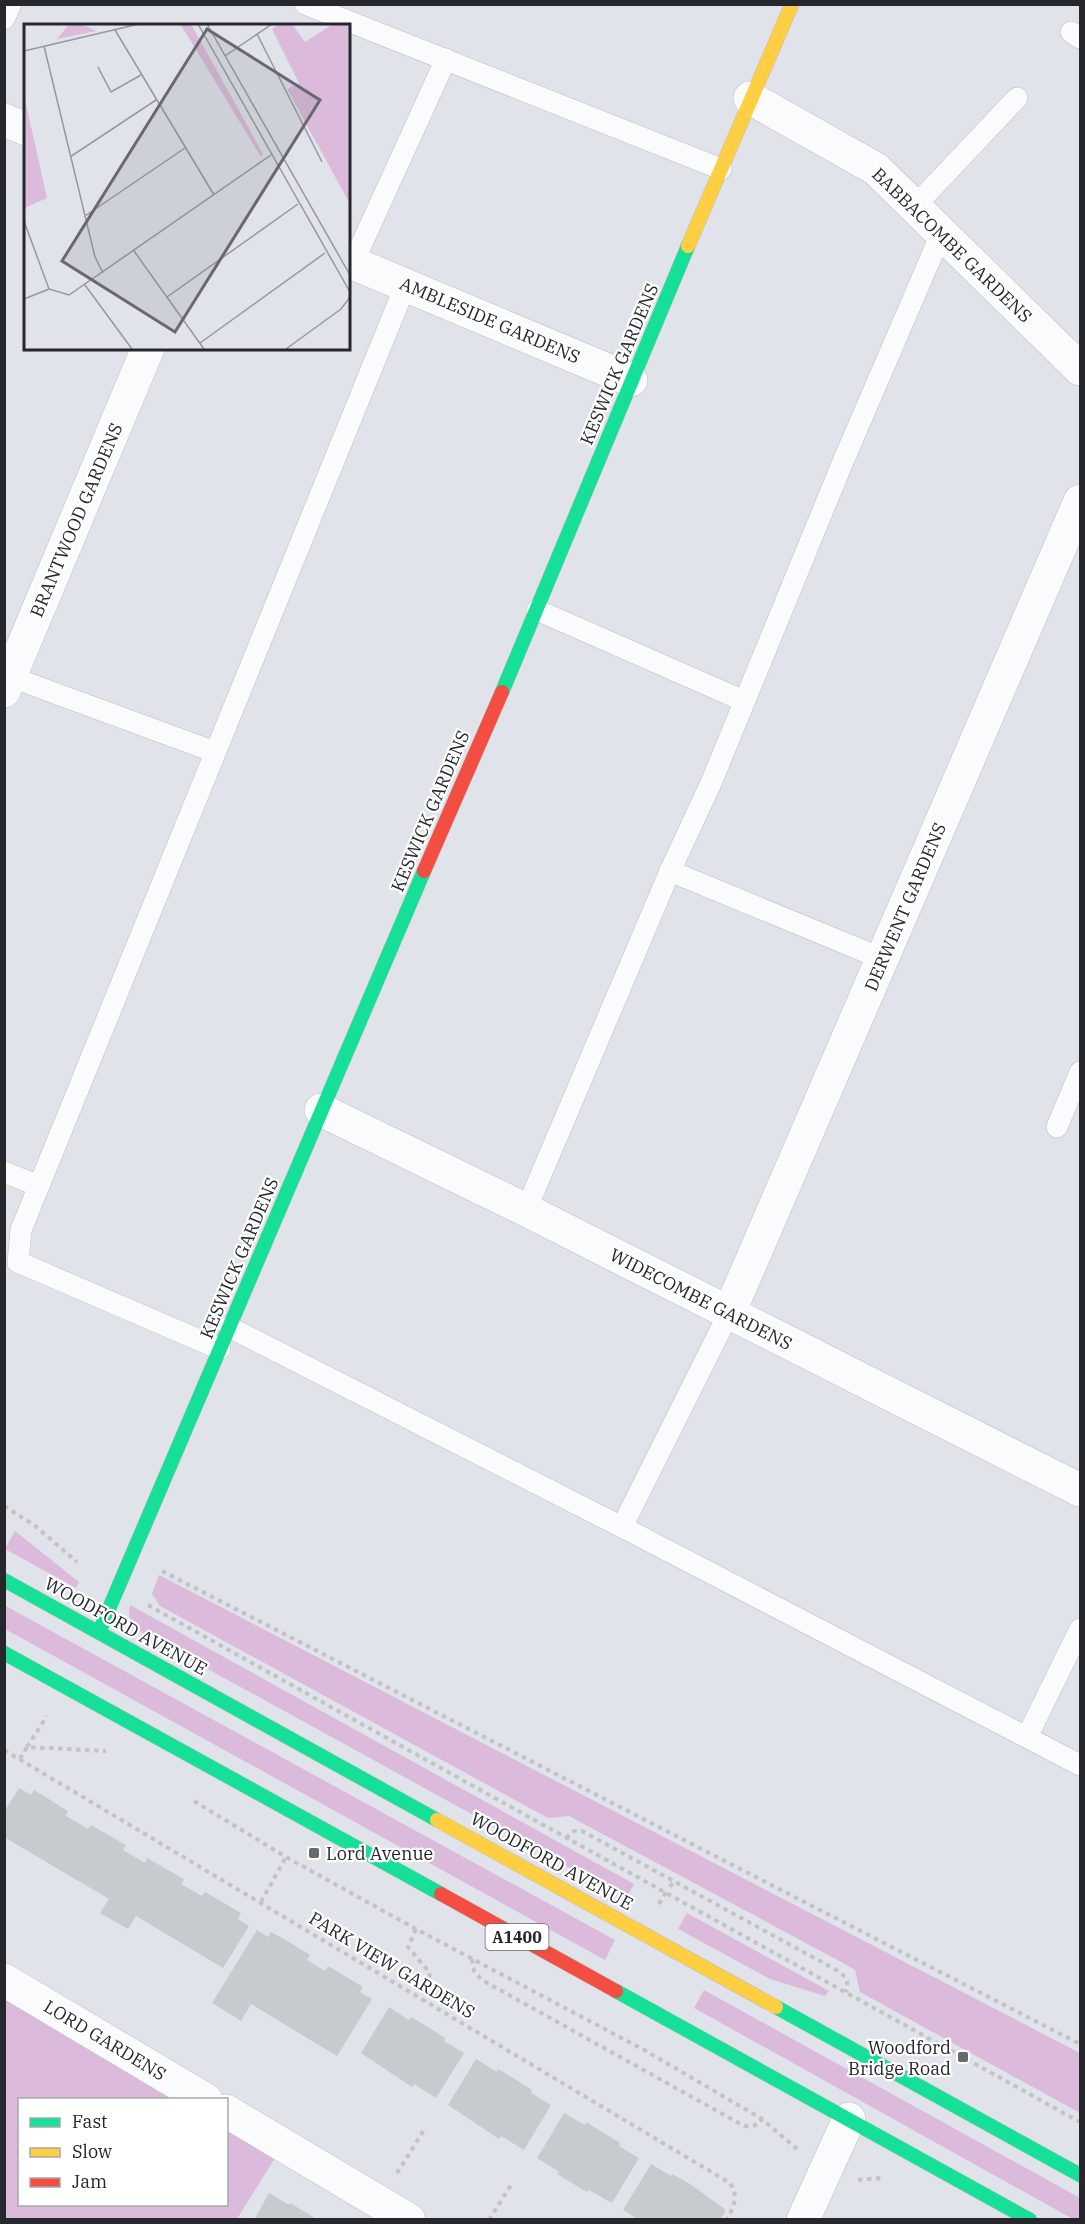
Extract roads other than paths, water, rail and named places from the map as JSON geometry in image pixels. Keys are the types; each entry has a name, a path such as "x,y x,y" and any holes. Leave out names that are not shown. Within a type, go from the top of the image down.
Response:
{"main road":[{"name":"KESWICK GARDENS","path":"99,1632 537,610 631,380 792,4"},
{"name":"WOODFORD AVENUE","path":"4,1580 1080,2175"},
{"name":"A1400","path":"4,1653 1030,2220"}],"street":[{"name":"BABBACOMBE GARDENS","path":"750,98 876,169 1080,369"},
{"path":"4,120 24,128"},
{"name":"AMBLESIDE GARDENS","path":"351,262 631,380"},
{"name":"BRANTWOOD GARDENS","path":"8,684 147,350"},
{"name":"DERWENT GARDENS","path":"729,1313 1080,501"},
{"name":"WIDECOMBE GARDENS","path":"321,1110 526,1210 1080,1490"},
{"name":"LORD GARDENS","path":"4,1980 203,2098"},
{"path":"228,2112 409,2220"},
{"path":"804,2220 849,2119"}],"lane":[{"path":"4,19 11,4"},
{"path":"306,4 720,169"},
{"path":"351,262 446,59"},
{"path":"914,207 1017,98"},
{"path":"526,1210 670,871 711,783 942,234"},
{"path":"220,1349 18,1262 21,1230 406,284"},
{"path":"537,610 744,701"},
{"path":"8,684 215,752"},
{"path":"670,871 883,959"},
{"path":"1057,1127 1080,1072"},
{"path":"4,1172 39,1186"},
{"path":"622,1527 729,1313"},
{"path":"229,1327 622,1527 1080,1765"},
{"path":"1027,1737 1080,1629"}],"place":[{"name":"Lord Avenue","path":"314,1853"},
{"name":"Woodford Bridge Road","path":"963,2057"}]}
